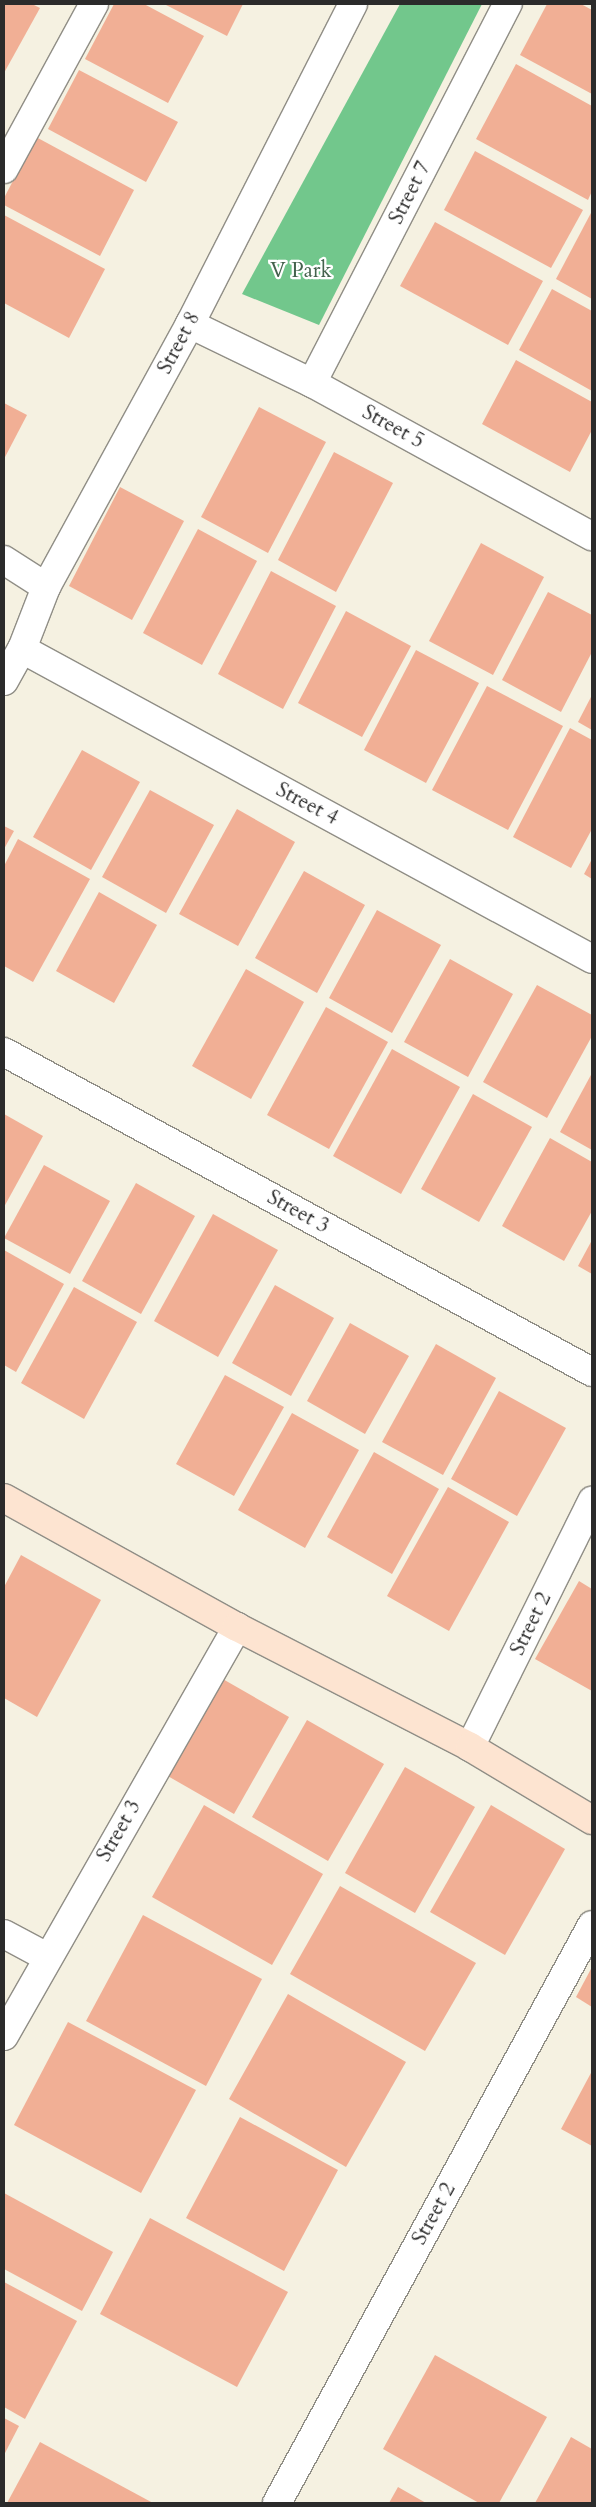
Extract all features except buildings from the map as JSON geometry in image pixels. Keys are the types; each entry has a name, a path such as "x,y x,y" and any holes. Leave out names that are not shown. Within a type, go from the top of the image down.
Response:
{"street":[{"path":"4,168 12,135 94,4"},
{"name":"Street 8","path":"4,681 22,649 46,587 190,324 353,4"},
{"name":"Street 7","path":"312,383 508,4"},
{"name":"Street 5","path":"190,324 312,383 592,536"},
{"path":"4,560 46,587"},
{"name":"Street 4","path":"22,649 592,959"},
{"name":"Street 3","path":"4,1052 592,1372"},
{"path":"4,1498 237,1628 470,1747 592,1820"},
{"name":"Street 2","path":"470,1747 592,1501"},
{"name":"Street 3","path":"4,2036 47,1957 237,1628"},
{"name":"Street 2","path":"277,2503 592,1925"},
{"path":"4,1934 47,1957"}],"green space":[{"name":"V Park","path":"400,4 482,4 319,325 242,294"}]}
